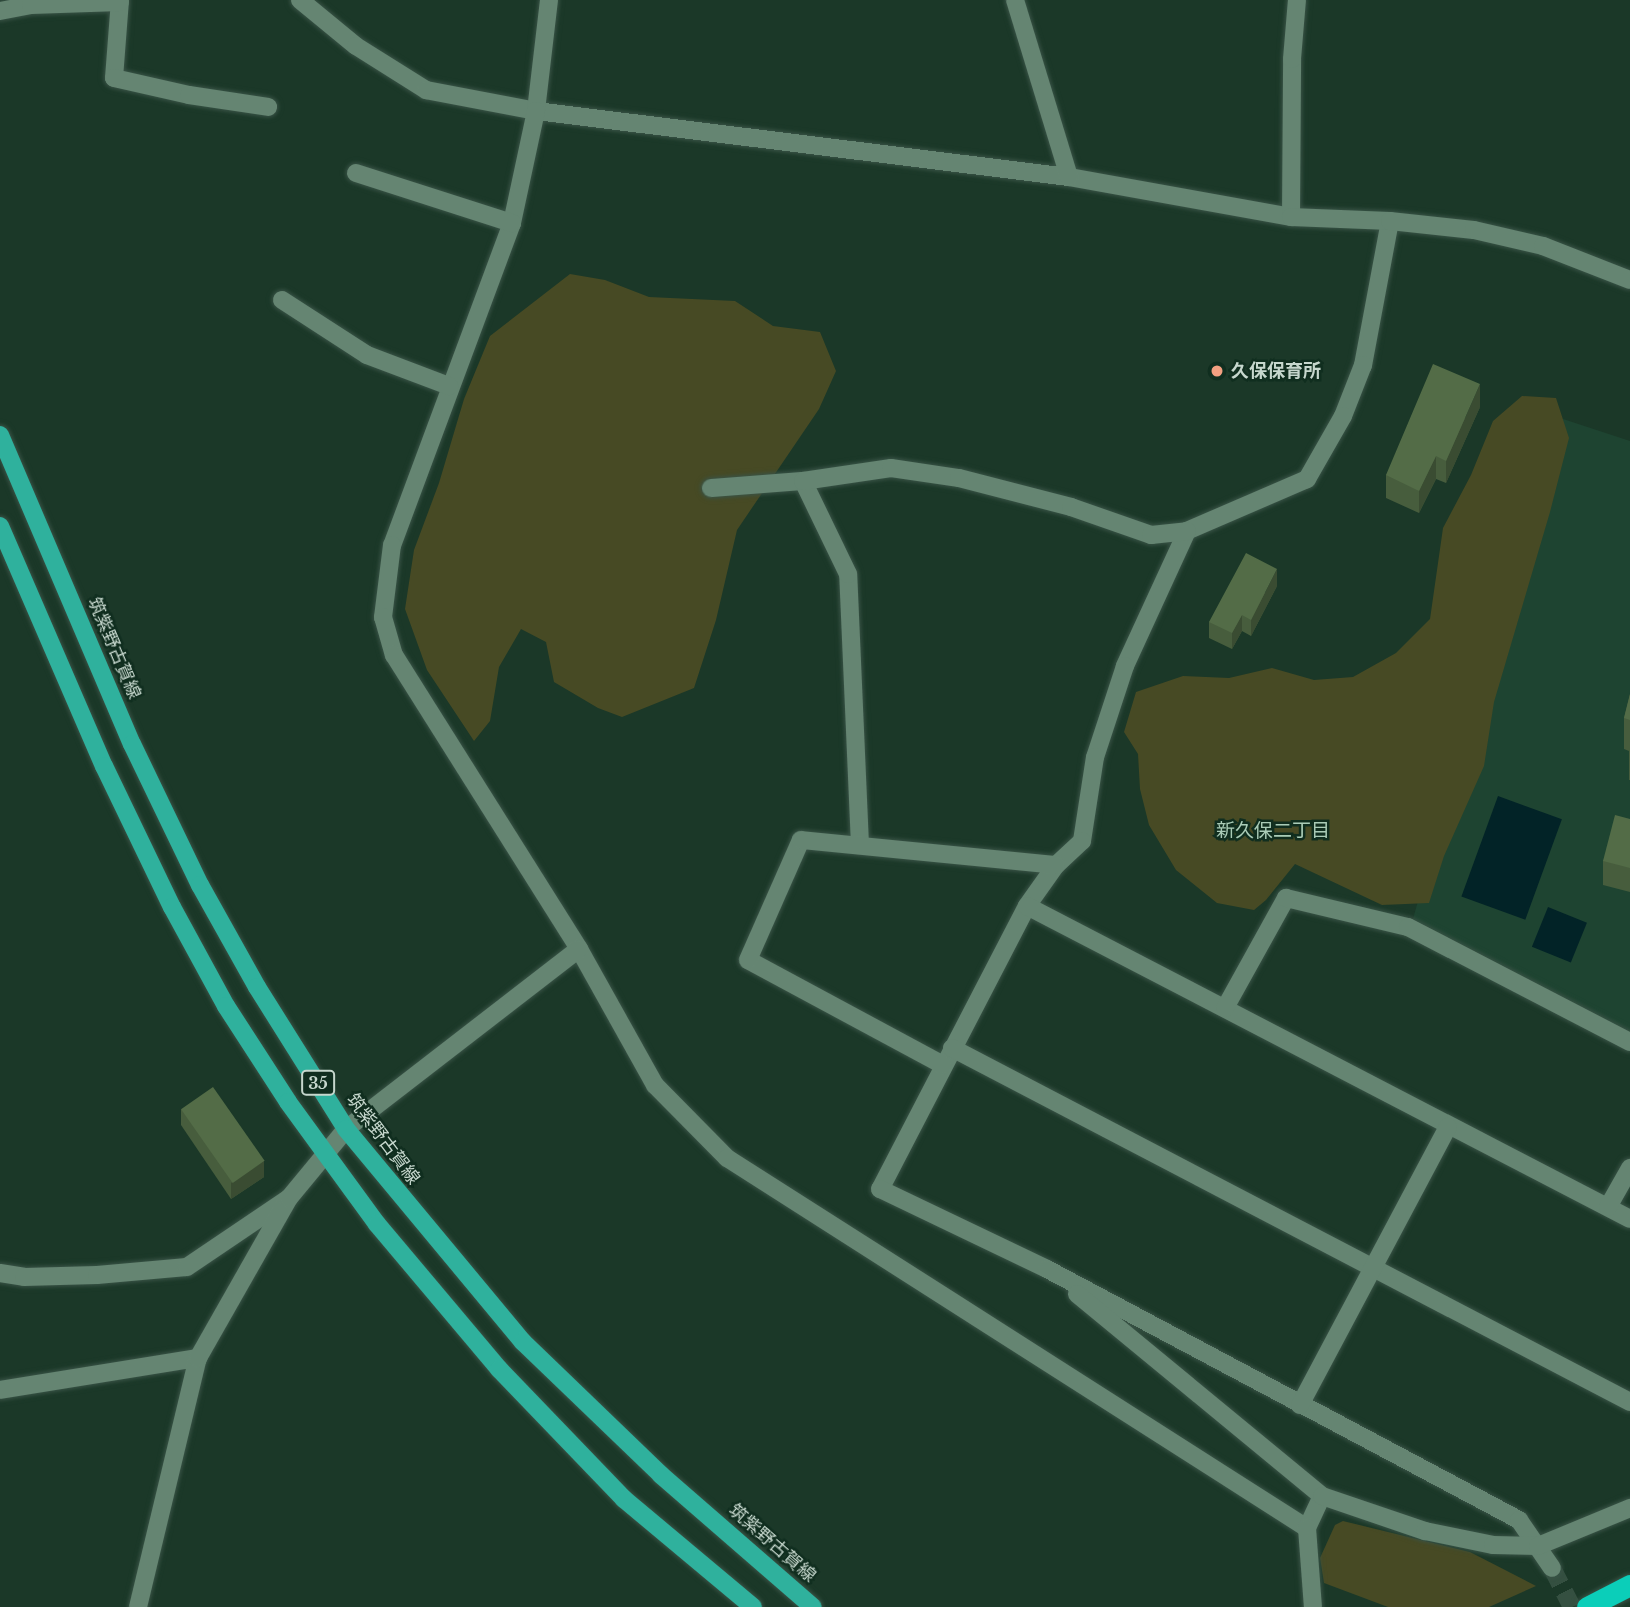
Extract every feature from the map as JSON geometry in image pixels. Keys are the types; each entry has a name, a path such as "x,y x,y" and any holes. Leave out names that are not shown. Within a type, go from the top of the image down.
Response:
{"highway":[{"path":"1587,1607 1630,1585"}],"main road":[{"name":"筑紫野古賀線","path":"0,435 132,744 200,885 257,987 346,1129 523,1342 661,1475 813,1607"},
{"name":"35","path":"0,526 104,766 172,907 226,1006 324,1153 377,1224 499,1369 624,1499 752,1607"}],"street":[{"path":"300,0 356,46 426,90 536,111 1069,177 1291,218 1390,221 1474,230 1543,246 1630,280"},
{"path":"549,0 536,111 512,223 477,324 459,358 392,545 383,617 394,655 426,710 579,949 654,1085 727,1158 1307,1528"},
{"path":"1015,0 1069,177"},
{"path":"1291,218 1292,59 1297,0"},
{"path":"0,11 31,5 120,1 114,78 189,95 268,107"},
{"path":"356,173 512,223"},
{"path":"711,488 803,481 891,468 972,481 1071,507 1151,535 1187,531 1307,479 1343,416 1363,365 1390,221"},
{"path":"282,300 368,355 449,386"},
{"path":"803,481 848,574 860,845"},
{"path":"1187,531 1125,666 1095,757 1082,841 1056,864 1027,906 880,1189 1047,1269 1519,1520 1552,1568"},
{"path":"943,1065 748,960 801,840 1056,864"},
{"path":"1225,1008 1286,898 1408,927 1630,1042"},
{"path":"1027,906 1448,1127 1630,1219"},
{"path":"138,1607 198,1358 289,1198 346,1129 579,949"},
{"path":"952,1048 1630,1402"},
{"path":"1300,1405 1448,1127"},
{"path":"1608,1208 1630,1168"},
{"path":"0,1273 24,1277 97,1275 187,1267 289,1198"},
{"path":"1047,1269 1322,1496 1426,1531 1493,1545 1538,1546 1630,1508"},
{"path":"0,1390 198,1358"},
{"path":"1313,1607 1307,1528 1322,1496"}],"shaded area":[{"path":"570,274 605,280 649,297 735,301 773,326 820,332 836,371 819,409 737,530 716,620 694,688 622,717 598,708 554,682 546,642 521,629 499,667 490,721 474,741 427,670 405,609 414,550 439,483 464,399 490,336"},
{"path":"1522,396 1556,398 1569,438 1494,702 1484,766 1444,856 1429,903 1382,905 1295,864 1266,900 1254,910 1217,903 1176,870 1149,825 1140,789 1138,754 1124,732 1136,692 1183,676 1229,678 1272,668 1314,680 1353,677 1396,653 1430,619 1443,528 1471,475 1493,421"},
{"path":"1554,416 1630,441 1630,1032 1413,919"},
{"path":"1343,1521 1470,1552 1536,1586 1489,1607 1388,1607 1324,1583 1320,1558 1335,1525"}],"water":[{"path":"1498,796 1562,819 1525,920 1461,897"},
{"path":"1548,907 1587,923 1571,963 1532,947"}],"building":[{"path":"1433,364 1480,384 1446,461 1436,456 1419,491 1386,475"},
{"path":"1246,553 1277,569 1251,620 1242,615 1232,633 1209,622"},
{"path":"1630,694 1630,720 1624,718"},
{"path":"1615,815 1630,819 1630,868 1603,861"},
{"path":"213,1087 265,1161 233,1183 181,1109"}],"tunnel":[{"path":"1552,1568 1572,1607"}],"place":[{"name":"久保保育所","path":"1217,371"}],"district":[{"name":"新久保二丁目","path":"1273,831"}]}
